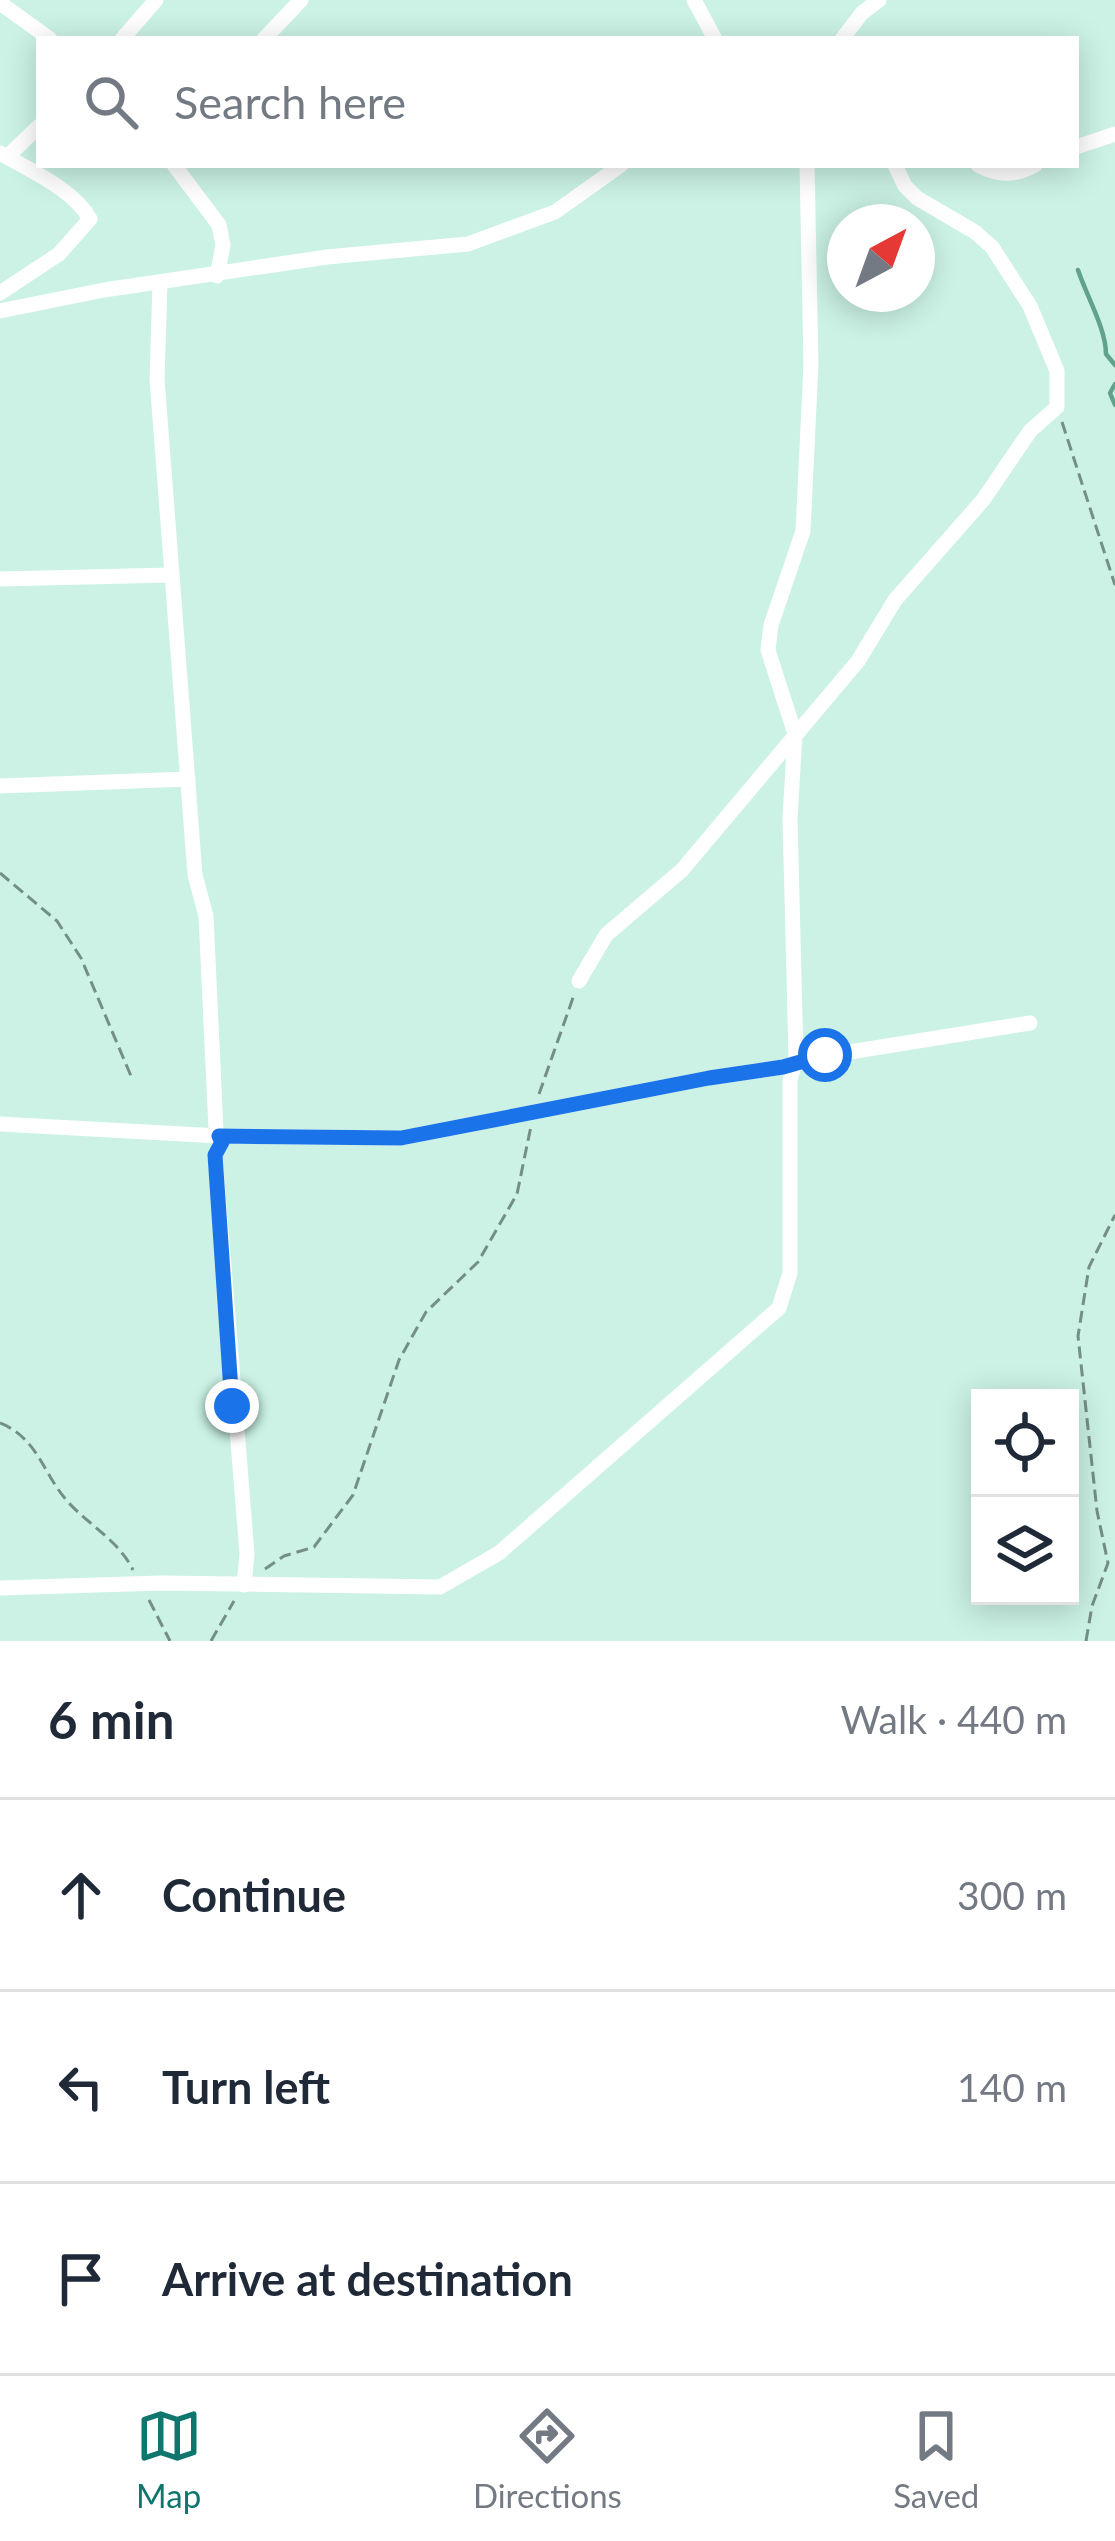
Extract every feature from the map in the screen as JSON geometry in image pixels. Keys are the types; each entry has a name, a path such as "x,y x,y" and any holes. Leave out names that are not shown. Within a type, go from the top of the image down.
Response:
{"street":[{"path":"125,36 156,0"},
{"path":"267,36 301,0"},
{"path":"694,0 714,36"},
{"path":"844,36 879,0"},
{"path":"0,3 46,36"},
{"path":"0,293 59,254 90,219 51,183 4,155 36,128"},
{"path":"1079,146 1115,134"},
{"path":"176,168 219,225 223,244 217,276"},
{"path":"0,311 327,257 467,244 555,212 617,168"},
{"path":"0,1588 140,1584 440,1587 499,1553 779,1308 790,1273 790,1081 795,1063 790,818 795,734 768,650 771,625 803,531 811,364 807,168"},
{"path":"579,981 606,935 682,869 858,661 896,600 983,500 1018,445 1057,407 1057,371 1030,307 992,248 975,232 917,198 896,168"},
{"path":"984,168 1009,175 1027,168"},
{"path":"160,283 157,379 195,875 206,916 206,985 222,1142 215,1155 247,1555 244,1585"},
{"path":"0,580 171,575"},
{"path":"0,786 188,779"},
{"path":"0,1124 219,1136 401,1138 1030,1023"}],"path":[{"path":"1057,407 1115,585"},
{"path":"0,873 57,921 81,958 131,1076"},
{"path":"211,1641 244,1585 284,1556 314,1547 353,1495 399,1360 427,1312 478,1262 517,1194 542,1077 579,981"},
{"path":"1086,1641 1092,1606 1108,1563 1097,1511 1078,1336 1089,1267 1115,1215"},
{"path":"0,1424 16,1430 38,1453 62,1496 122,1548 170,1641"}],"waterway":[{"path":"1078,270 1100,324 1106,354 1115,365"},
{"path":"1115,384 1110,393 1115,405"}],"route":[{"path":"232,1406 215,1155 222,1142 219,1136 401,1138 783,1067 825,1055"}]}
